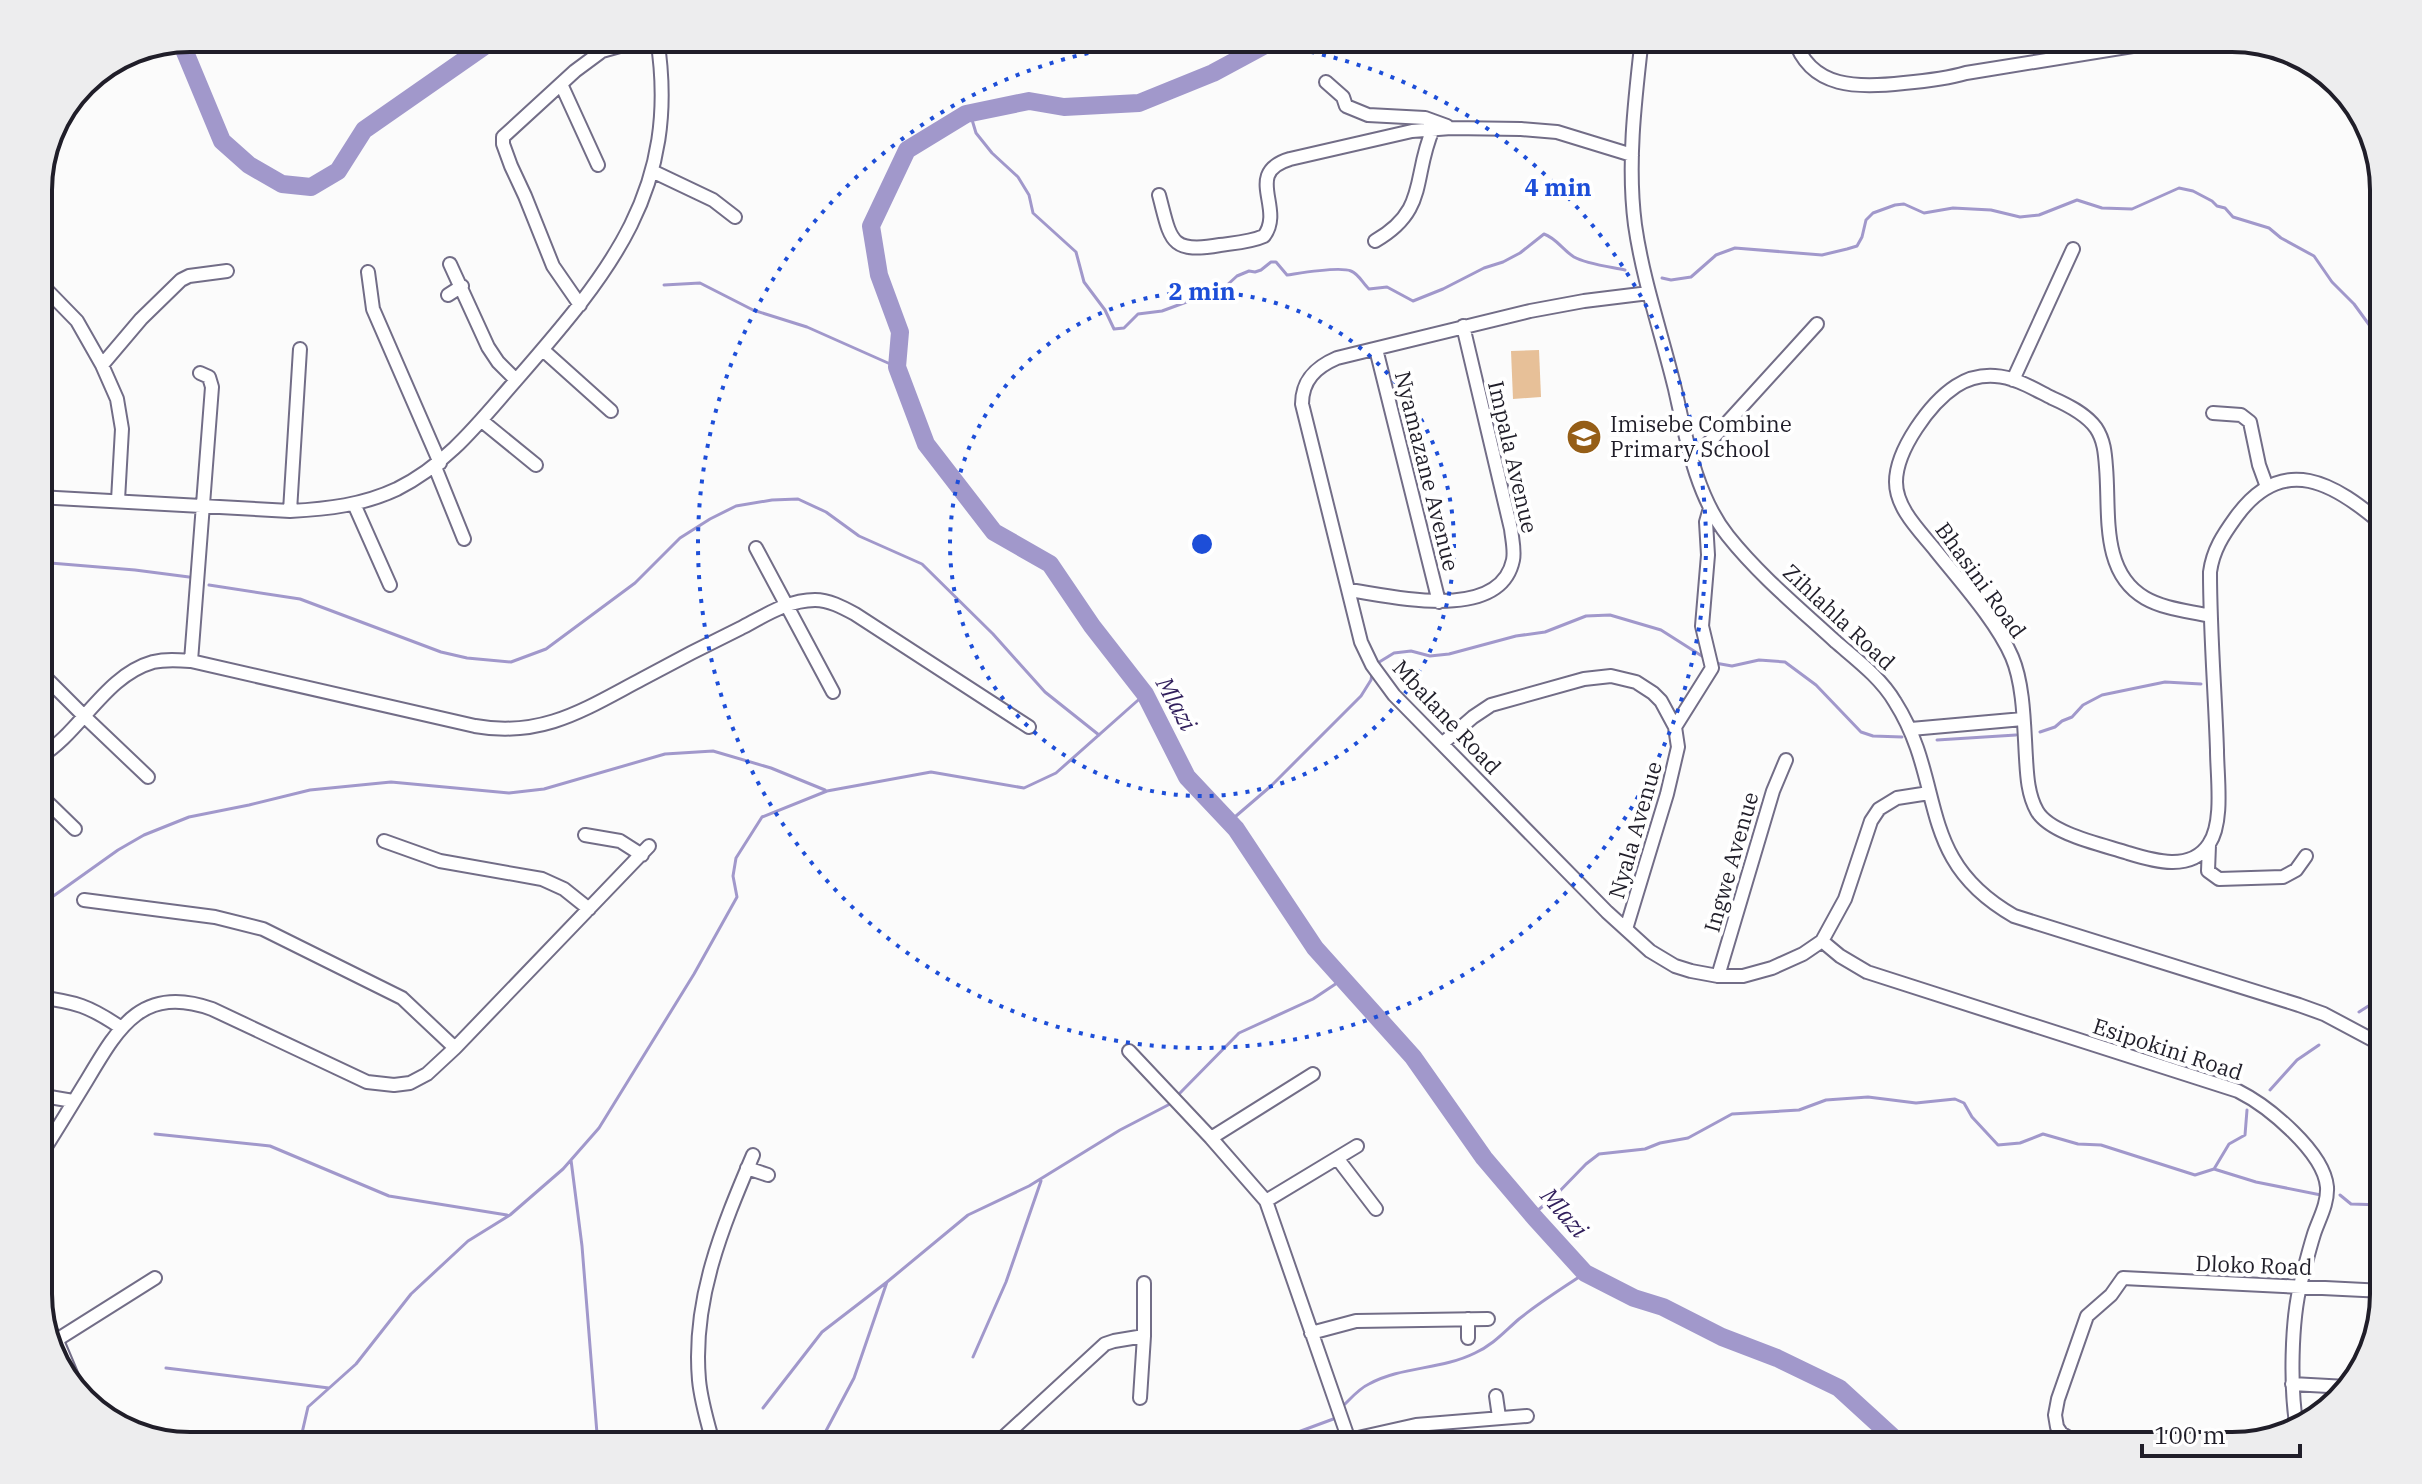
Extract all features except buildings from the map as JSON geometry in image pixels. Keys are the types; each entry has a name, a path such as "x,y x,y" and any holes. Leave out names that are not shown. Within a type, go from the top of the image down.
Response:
{"street":[{"path":"580,305 553,266 503,144 505,134 601,52"},
{"path":"52,498 204,508 327,509 354,504 400,488 437,465 467,438 543,350 604,274 629,232 652,171 659,136 662,108 659,52"},
{"name":"Zihlahla Road","path":"1641,52 1632,155 1635,228 1692,457 1710,508 1738,548 1883,685 1911,729 1944,844 1952,859 1974,888 2014,916 2307,1008 2370,1038"},
{"path":"1800,52 1818,72 1844,84 1872,86 1943,80 1966,73 2096,52"},
{"path":"1326,82 1343,97 1346,106 1368,115 1425,118 1451,128"},
{"path":"561,84 598,165"},
{"path":"1159,195 1171,232 1179,245 1185,248 1211,247 1264,236 1270,225 1266,181 1270,169 1276,164 1398,134 1451,128 1557,132 1632,155"},
{"path":"1375,241 1398,226 1412,207 1433,129"},
{"path":"652,171 713,200 735,217"},
{"path":"2013,380 2073,249"},
{"path":"450,264 488,347 516,380"},
{"path":"102,365 141,319 181,280 227,271"},
{"path":"368,272 373,309 464,539"},
{"path":"448,295 462,286"},
{"name":"Mbalane Road","path":"1649,293 1572,303 1463,326 1325,363 1310,376 1302,395 1302,404 1361,642 1373,667 1394,695 1650,951 1691,971 1743,976 1772,968 1803,954 1822,941"},
{"path":"52,295 72,314 102,365 117,399 121,415 118,500"},
{"path":"1692,457 1705,447 1817,324"},
{"name":"Impala Avenue","path":"1349,590 1439,602 1467,599 1495,587 1510,570 1514,555 1511,529 1463,326"},
{"path":"290,511 300,349"},
{"name":"Nyamazane Avenue","path":"1376,349 1439,602"},
{"path":"543,350 611,411"},
{"path":"191,661 212,387 209,377 200,373"},
{"name":"Bhasini Road","path":"2209,845 2196,857 2186,861 2156,861 2070,834 2038,813 2030,793 2015,666 2006,646 1901,502 1896,484 1906,445 1923,419 1947,393 1971,379 1997,376 2013,380 2061,402 2084,415 2101,437 2112,547 2119,573 2132,589 2154,602 2210,616"},
{"path":"2213,413 2241,415 2250,422 2267,487"},
{"path":"482,421 536,465"},
{"path":"2306,856 2296,870 2283,877 2219,879 2208,871 2209,845 2217,820 2218,793 2210,572 2217,545 2240,511 2267,487 2293,478 2312,482 2343,496 2370,516"},
{"path":"354,504 390,585"},
{"path":"1443,743 1491,705 1598,676 1626,679 1645,686 1661,701 1675,727 1712,668 1702,626 1708,555 1706,522 1710,508"},
{"path":"756,548 833,692"},
{"path":"52,748 131,672 163,660 191,661 462,724 507,731 531,728 567,718 787,605 820,600 844,608 1029,727"},
{"path":"52,684 148,777"},
{"path":"1911,729 2023,719"},
{"name":"Nyala Avenue","path":"1626,929 1676,762 1678,747 1675,727"},
{"name":"Ingwe Avenue","path":"1718,976 1773,791 1786,760"},
{"path":"1822,941 1845,899 1875,814 1890,800 1929,793"},
{"path":"52,807 75,829"},
{"path":"52,1136 120,1027 141,1011 166,1003 203,1006 376,1085 394,1085 419,1079 455,1048 646,851 620,841 585,835"},
{"path":"384,841 456,865 542,879 564,889 589,909"},
{"path":"391,859 397,847"},
{"path":"96,886 90,901 215,917 263,929 402,998 455,1048"},
{"name":"Esipokini Road","path":"1822,941 1867,972 2238,1091 2262,1105 2311,1153 2322,1168 2327,1185 2324,1208 2300,1286 2292,1384 2296,1416"},
{"path":"52,999 79,1004 120,1027"},
{"path":"1129,1051 1266,1201 1346,1432"},
{"path":"1211,1138 1313,1074"},
{"path":"52,1097 73,1101"},
{"path":"1266,1201 1357,1146"},
{"path":"1337,1158 1376,1209"},
{"path":"711,1432 699,1384 698,1341 710,1264 750,1161 768,1175"},
{"path":"57,1330 155,1278"},
{"name":"Dloko Road","path":"2061,1432 2055,1415 2058,1399 2087,1316 2111,1295 2123,1278 2370,1290"},
{"path":"1140,1398 1144,1283"},
{"path":"1468,1319 1468,1338"},
{"path":"1311,1333 1356,1321 1488,1319"},
{"path":"1009,1432 1105,1344 1144,1336"},
{"path":"2292,1384 2334,1386"},
{"path":"1496,1396 1499,1417"},
{"path":"1387,1432 1404,1427 1527,1416"}],"shaded area":[{"path":"1539,350 1541,397 1513,399 1511,351"}],"waterway":[{"path":"185,52 222,141 249,165 282,184 311,187 338,171 364,130 476,52"},
{"name":"Mlazi","path":"1252,52 1213,73 1139,103 1064,107 1029,101 966,114 907,150 871,226 879,275 900,332 897,367 926,444 994,532 1050,564 1092,626 1145,694 1187,777 1236,829 1315,948 1413,1057 1484,1158 1585,1273 1634,1298 1663,1307 1722,1337 1777,1358 1839,1388 1887,1432"},
{"path":"970,113 976,133 1018,177 1029,195 1033,213 1076,252 1084,282 1105,310 1114,329 1124,328 1138,314 1214,297 1237,276 1261,270 1271,262 1276,262 1287,275 1351,271 1369,289 1387,287 1413,301 1503,262 1544,234 1579,259 1625,270"},
{"path":"1662,278 1691,277 1716,255 1735,248 1822,255 1857,246 1866,220 1873,213 1895,205 1904,204 1924,213 1953,208 1991,210 2020,217 2039,215 2077,200 2102,208 2132,209 2179,188 2212,201 2233,217 2269,228 2314,256 2370,326"},
{"path":"664,285 700,283 753,310 807,327 897,367"},
{"path":"209,585 300,599 441,652 511,662 546,649 635,583 680,538 710,519 736,506 798,499 826,512 859,536 922,564 993,634 1045,692 1099,735"},
{"path":"52,563 189,577"},
{"path":"1376,664 1394,653 1449,654 1516,636 1545,632 1586,616 1610,615 1661,630 1705,658"},
{"path":"1715,663 1732,666 1759,660 1785,662 1816,685 1861,732 1873,736 1902,737"},
{"path":"1229,822 1271,786 1361,696 1372,674"},
{"path":"2040,732 2072,717 2083,705 2102,695 2165,682 2201,684"},
{"path":"302,1432 308,1407 356,1364 411,1294 468,1241 510,1215 563,1169 599,1128 694,974 737,897 733,876 736,858 762,817 827,791 931,772 1024,788 1056,773 1145,694"},
{"path":"1937,740 2016,735"},
{"path":"52,897 144,835 189,817 310,790 391,782 509,793 544,789 665,754 713,751 771,768 825,790"},
{"path":"1179,1094 1239,1033 1313,999 1343,979"},
{"path":"2359,1012 2370,1005"},
{"path":"2270,1090 2297,1060 2319,1045"},
{"path":"1533,1214 1599,1154 1645,1149 1688,1138 1732,1114 1799,1110 1826,1100 1868,1097 1916,1103 1955,1099 1964,1103 1972,1117 1998,1145 2020,1143 2043,1134 2078,1144 2101,1145 2195,1175 2214,1169 2229,1144 2245,1135 2247,1110"},
{"path":"763,1408 822,1332 968,1215 1029,1186 1120,1130 1170,1104"},
{"path":"155,1134 270,1146 389,1196 507,1215"},
{"path":"571,1160 582,1246 597,1432"},
{"path":"2214,1169 2256,1182 2321,1195"},
{"path":"973,1357 1006,1282 1041,1181"},
{"path":"2340,1195 2351,1204 2370,1205"},
{"path":"1345,1404 1362,1388 1382,1378 1449,1362 1481,1350 1585,1273"},
{"path":"825,1432 854,1378 887,1282"},
{"path":"166,1368 329,1388"},
{"path":"1298,1432 1336,1418"}],"place":[{"name":"Imisebe Combine Primary School","path":"1584,437"}]}
